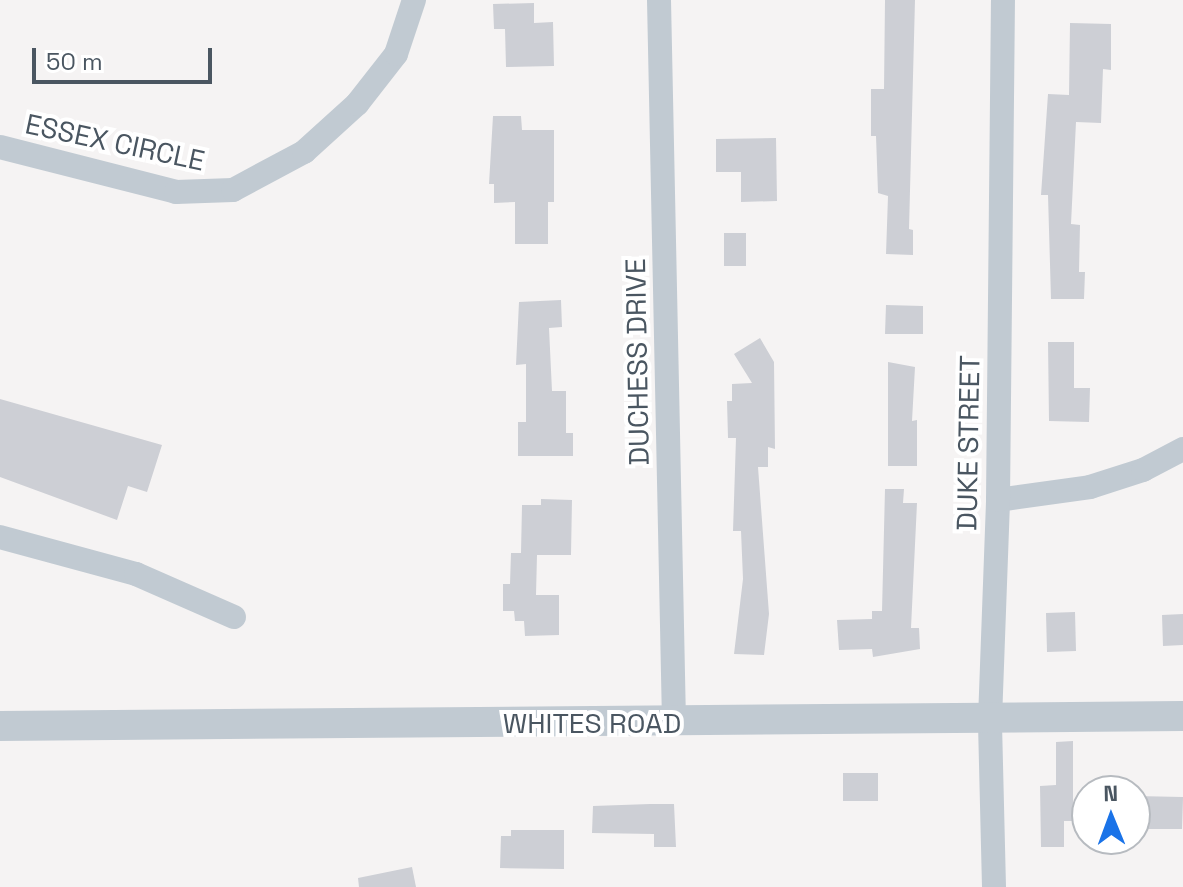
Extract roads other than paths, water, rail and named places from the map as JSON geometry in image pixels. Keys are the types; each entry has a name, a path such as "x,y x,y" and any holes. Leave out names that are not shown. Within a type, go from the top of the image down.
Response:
{"street":[{"name":"ESSEX CIRCLE","path":"0,147 176,192 233,190 304,152 357,104 396,54 414,0"},
{"name":"DUCHESS DRIVE","path":"659,0 674,723"},
{"name":"DUKE STREET","path":"994,887 990,720 998,500 1003,0"},
{"path":"998,500 1090,487 1143,470 1183,449"},
{"path":"0,537 136,574 234,617"},
{"name":"WHITES ROAD","path":"0,726 674,723 1183,716"}]}
